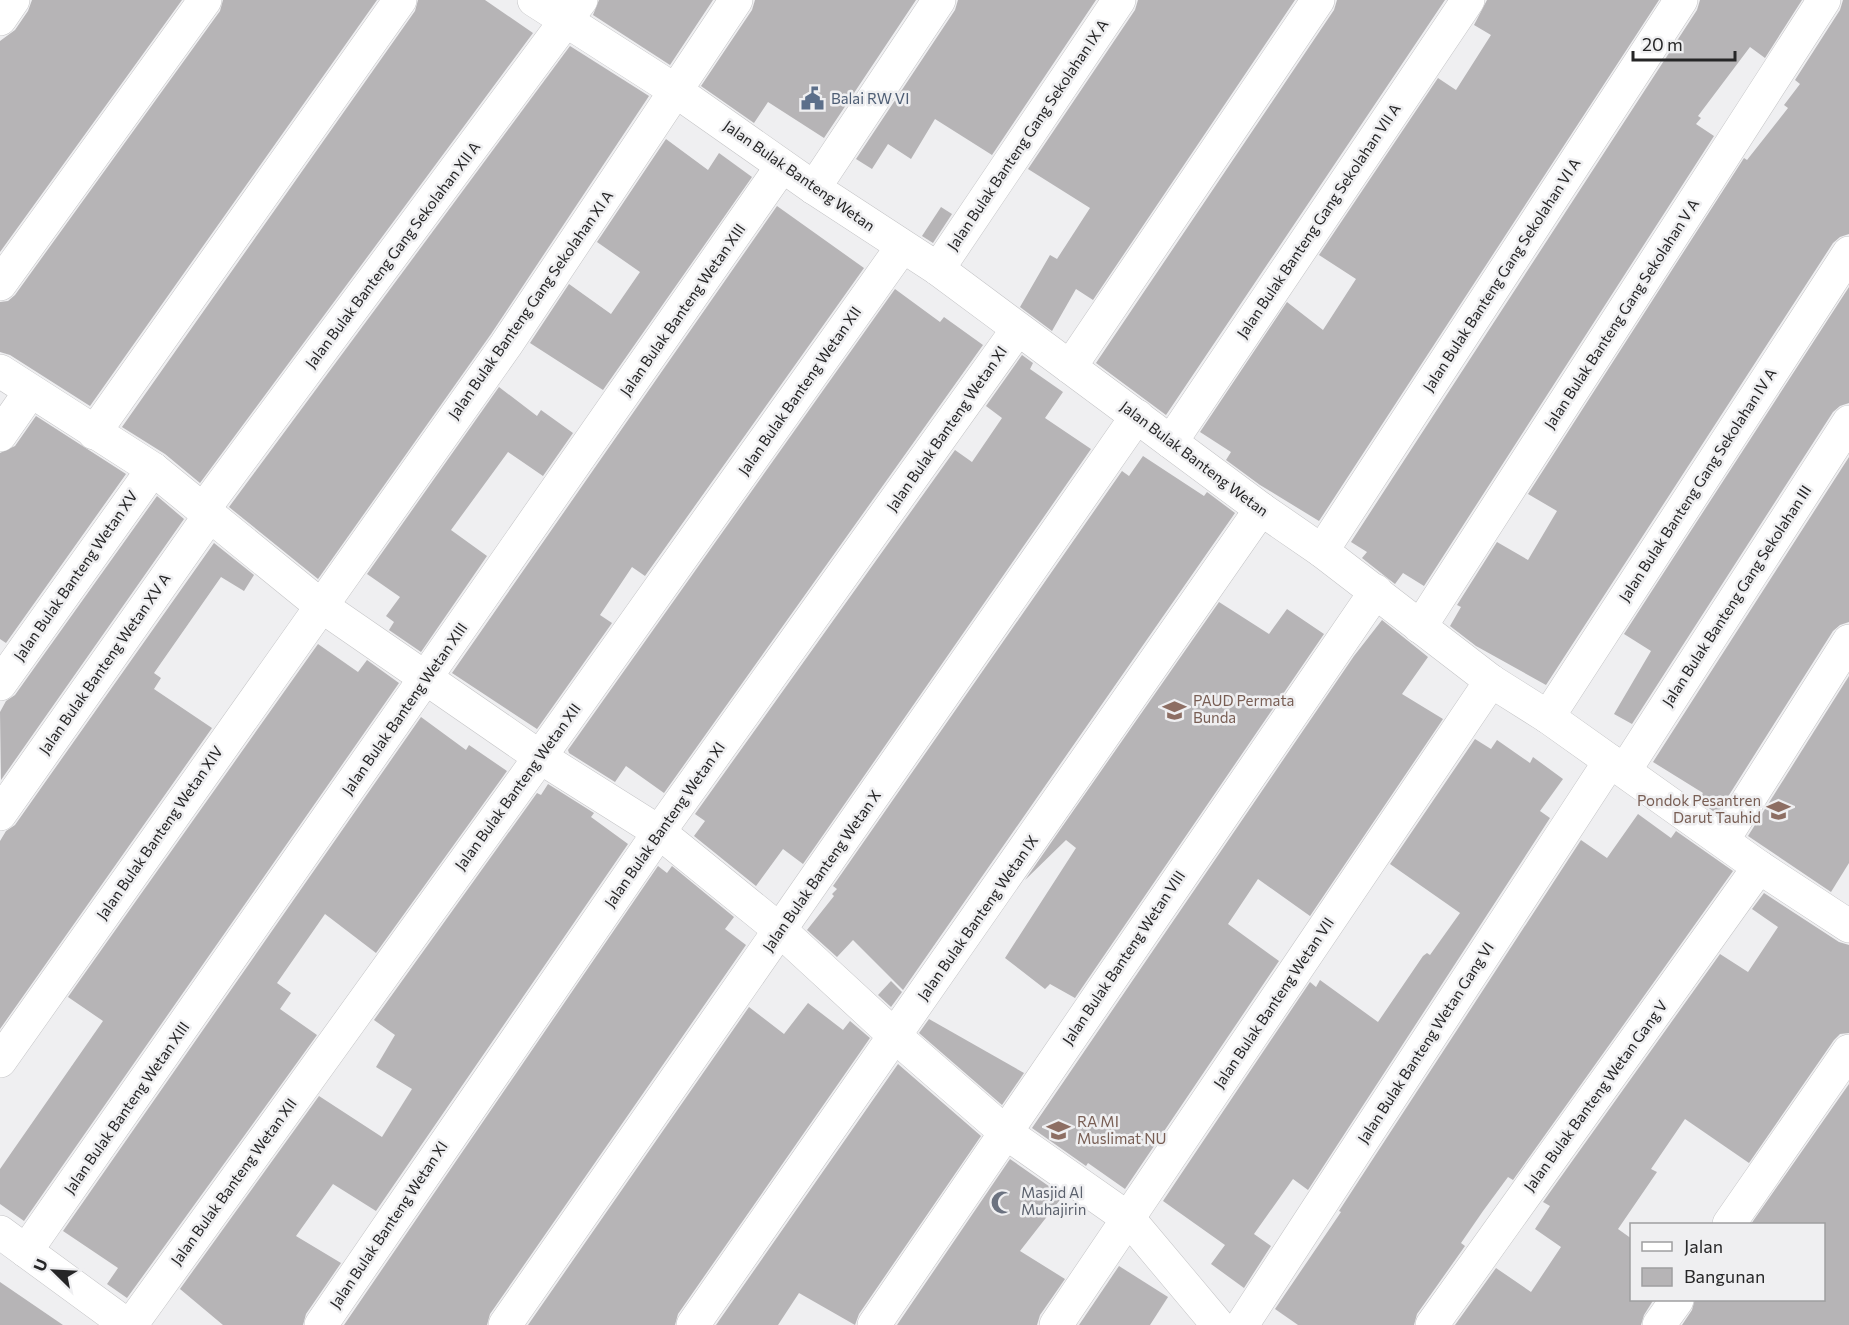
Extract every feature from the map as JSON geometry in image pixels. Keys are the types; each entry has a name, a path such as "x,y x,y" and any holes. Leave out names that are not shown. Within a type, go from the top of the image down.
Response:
{"street":[{"path":"0,19 13,0"},
{"path":"0,284 205,0"},
{"path":"94,433 400,0"},
{"name":"Jalan Bulak Banteng Wetan","path":"534,0 573,11 676,91 814,188 938,269 1017,330 1376,591 1491,681 1548,717 1760,867 1849,926"},
{"name":"Jalan Bulak Banteng Gang Sekolahan XI A","path":"320,605 506,345 736,0"},
{"path":"814,188 939,0"},
{"name":"Jalan Bulak Banteng Gang Sekolahan IX A","path":"938,269 1119,0"},
{"path":"1070,367 1318,0"},
{"name":"Jalan Bulak Banteng Gang Sekolahan VII A","path":"1171,442 1468,0"},
{"name":"Jalan Bulak Banteng Gang Sekolahan VI A","path":"1322,551 1681,0"},
{"name":"Jalan Bulak Banteng Gang Sekolahan V A","path":"1420,627 1824,0"},
{"name":"Jalan Bulak Banteng Gang Sekolahan XII A","path":"206,512 573,11"},
{"name":"Jalan Bulak Banteng Wetan XIII","path":"26,1251 428,678 783,166"},
{"name":"Jalan Bulak Banteng Wetan XII","path":"129,1325 540,757 902,246"},
{"name":"Jalan Bulak Banteng Gang Sekolahan IV A","path":"1548,717 1849,253"},
{"name":"Jalan Bulak Banteng Wetan XI","path":"321,1325 659,832 1017,330"},
{"path":"0,371 153,469 320,605 540,757 659,832 781,931 896,1037 1005,1132 1129,1219 1218,1325"},
{"path":"0,435 30,392"},
{"name":"Jalan Bulak Banteng Wetan X","path":"505,1325 1137,416"},
{"name":"Jalan Bulak Banteng Gang Sekolahan III","path":"1617,766 1849,422"},
{"name":"Jalan Bulak Banteng Wetan XV","path":"0,684 153,469"},
{"name":"Jalan Bulak Banteng Wetan IX","path":"693,1325 896,1037 1261,509"},
{"name":"Jalan Bulak Banteng Wetan XV A","path":"0,814 206,512"},
{"name":"Jalan Bulak Banteng Wetan VIII","path":"873,1325 1376,591"},
{"name":"Jalan Bulak Banteng Wetan XIV","path":"0,1061 320,605"},
{"path":"1723,840 1849,641"},
{"name":"Jalan Bulak Banteng Wetan VII","path":"1056,1325 1491,681"},
{"name":"Jalan Bulak Banteng Wetan Gang VI","path":"1242,1325 1617,766"},
{"name":"Jalan Bulak Banteng Wetan Gang V","path":"1432,1325 1760,867"},
{"path":"1730,1223 1849,1051"},
{"path":"0,1232 26,1251 91,1314 129,1325"},
{"path":"1659,1325 1676,1301"}],"building":[{"path":"32,0 182,0 0,252 0,41 15,30 28,11"},
{"path":"223,0 377,0 90,406 10,355 0,352 0,302 8,301 15,295 220,11"},
{"path":"418,0 485,0 533,33 200,483 165,454 122,427 415,11"},
{"path":"599,0 713,0 670,65 593,15"},
{"path":"755,0 916,0 824,138 768,102 754,123 701,86 752,10"},
{"path":"958,0 1096,0 992,155 935,119 911,159 888,144 872,169 856,159 955,10"},
{"path":"1138,0 1295,0 1093,300 1076,289 1052,331 1020,307 1050,255 1057,259 1090,208 1028,169 1135,10"},
{"path":"1337,0 1445,0 1166,415 1096,363 1334,10"},
{"path":"1487,0 1659,0 1319,521 1260,485 1226,460 1231,452 1200,432 1287,302 1323,330 1356,279 1319,255 1438,78 1456,90 1491,35 1474,25"},
{"path":"1700,0 1802,0 1765,58 1750,47 1698,116 1701,118 1696,124 1714,136 1424,586 1403,573 1395,584 1362,558 1367,552 1351,542 1697,10"},
{"path":"1843,0 1849,0 1849,234 1833,243 1546,685 1476,646 1450,626 1461,607 1457,605 1497,542 1528,560 1557,511 1528,494 1744,158 1747,160 1788,108 1784,105 1800,84 1795,80 1840,10"},
{"path":"570,46 649,96 491,334 318,579 229,507"},
{"path":"666,139 708,170 719,153 752,177 603,390 530,343 569,284 611,314 640,272 597,242"},
{"path":"777,206 864,268 645,576 632,567 600,615 612,623 537,729 452,673"},
{"path":"941,207 952,214 933,243 922,236"},
{"path":"1849,287 1849,403 1833,412 1632,724 1614,714 1651,651 1624,634"},
{"path":"895,289 940,322 944,317 983,345 664,793 626,766 615,782 569,753 568,750"},
{"path":"1022,355 1033,363 1030,369 1063,392 1045,418 1091,449 803,864 783,849 756,886 694,836 705,821 695,814 955,450 972,462 1002,418 986,406"},
{"path":"499,387 537,416 541,410 573,433 543,476 508,452 451,530 487,556 421,652 389,630 394,622 386,616 400,597 367,574"},
{"path":"36,416 126,474 6,643 0,639 0,453 15,446"},
{"path":"1143,456 1204,496 1207,492 1235,513 903,990 853,940 837,957 807,930 834,896 832,894 837,889 833,886 1122,471 1129,476"},
{"path":"1849,457 1849,622 1833,631 1717,814 1698,800 1703,793 1653,762"},
{"path":"157,496 184,519 1,780 0,712 6,701 15,695"},
{"path":"214,543 254,575 244,591 221,577 154,673 161,678 154,689 212,728 0,1029 0,841 6,831 15,825"},
{"path":"1219,602 1269,634 1287,609 1324,634 1075,998 1050,984 1045,989 1005,958 1076,848 1066,840 1025,880"},
{"path":"1382,620 1428,657 1402,694 1443,719 1310,916 1258,879 1228,924 1279,961 1125,1189 1088,1163 1086,1166 1032,1128 1354,656"},
{"path":"318,644 358,672 367,660 399,683 24,1221 0,1204 0,1169 103,1021 68,997"},
{"path":"1849,676 1849,863 1831,892 1748,836"},
{"path":"421,717 466,750 469,745 507,771 376,953 325,914 277,983 291,993 280,1009 317,1035 127,1298 107,1284 118,1268 63,1231"},
{"path":"1475,739 1491,749 1497,740 1530,763 1533,757 1563,779 1540,811 1550,818 1308,1190 1293,1179 1254,1234 1271,1246 1244,1288 1211,1264 1225,1245 1163,1201 1310,982 1316,987 1320,980 1378,1022 1423,956 1427,953 1430,955 1460,913 1390,864"},
{"path":"548,784 594,813 591,817 628,844 376,1211 333,1184 296,1236 341,1263 306,1314 303,1325 223,1325 180,1289 319,1096 382,1137 412,1089 376,1067 395,1035 374,1020 537,793 541,795"},
{"path":"1638,814 1671,838 1676,831 1733,871 1513,1180 1508,1177 1483,1211 1461,1243 1465,1246 1417,1314 1414,1325 1298,1325 1275,1309 1341,1212 1339,1211 1581,840 1607,858"},
{"path":"658,866 667,873 672,866 734,917 725,929 746,945 490,1314 487,1325 344,1325"},
{"path":"1764,893 1839,942 1849,945 1849,1033 1840,1034 1834,1040 1749,1163 1685,1119 1651,1169 1657,1172 1618,1229 1630,1238 1630,1301 1653,1301 1641,1325 1455,1325 1496,1268 1531,1292 1561,1247 1535,1229 1550,1206 1543,1202 1720,954 1748,972 1778,927 1752,909"},
{"path":"891,981 902,992 891,1007 878,995"},
{"path":"808,1003 843,1030 850,1021 870,1038 678,1314 675,1325 528,1325 749,1007 784,1034"},
{"path":"929,1019 1024,1073 1002,1105 919,1033"},
{"path":"898,1064 981,1136 859,1314 855,1325 799,1293 778,1325 716,1325"},
{"path":"1849,1084 1849,1325 1682,1325 1692,1310 1694,1301 1825,1301 1825,1223 1752,1223"},
{"path":"1010,1159 1063,1196 1020,1251 1065,1279 1040,1315 1037,1325 897,1325"},
{"path":"1119,1266 1168,1297 1150,1325 1079,1325"},
{"path":"0,1282 63,1325 0,1325"}],"place":[{"name":"Balai RW VI","path":"813,99"},
{"name":"PAUD Permata Bunda","path":"1175,710"},
{"name":"Pondok Pesantren Darut Tauhid","path":"1779,810"},
{"name":"RA MI Muslimat NU","path":"1059,1131"},
{"name":"Masjid Al Muhajirin","path":"1003,1202"}]}
